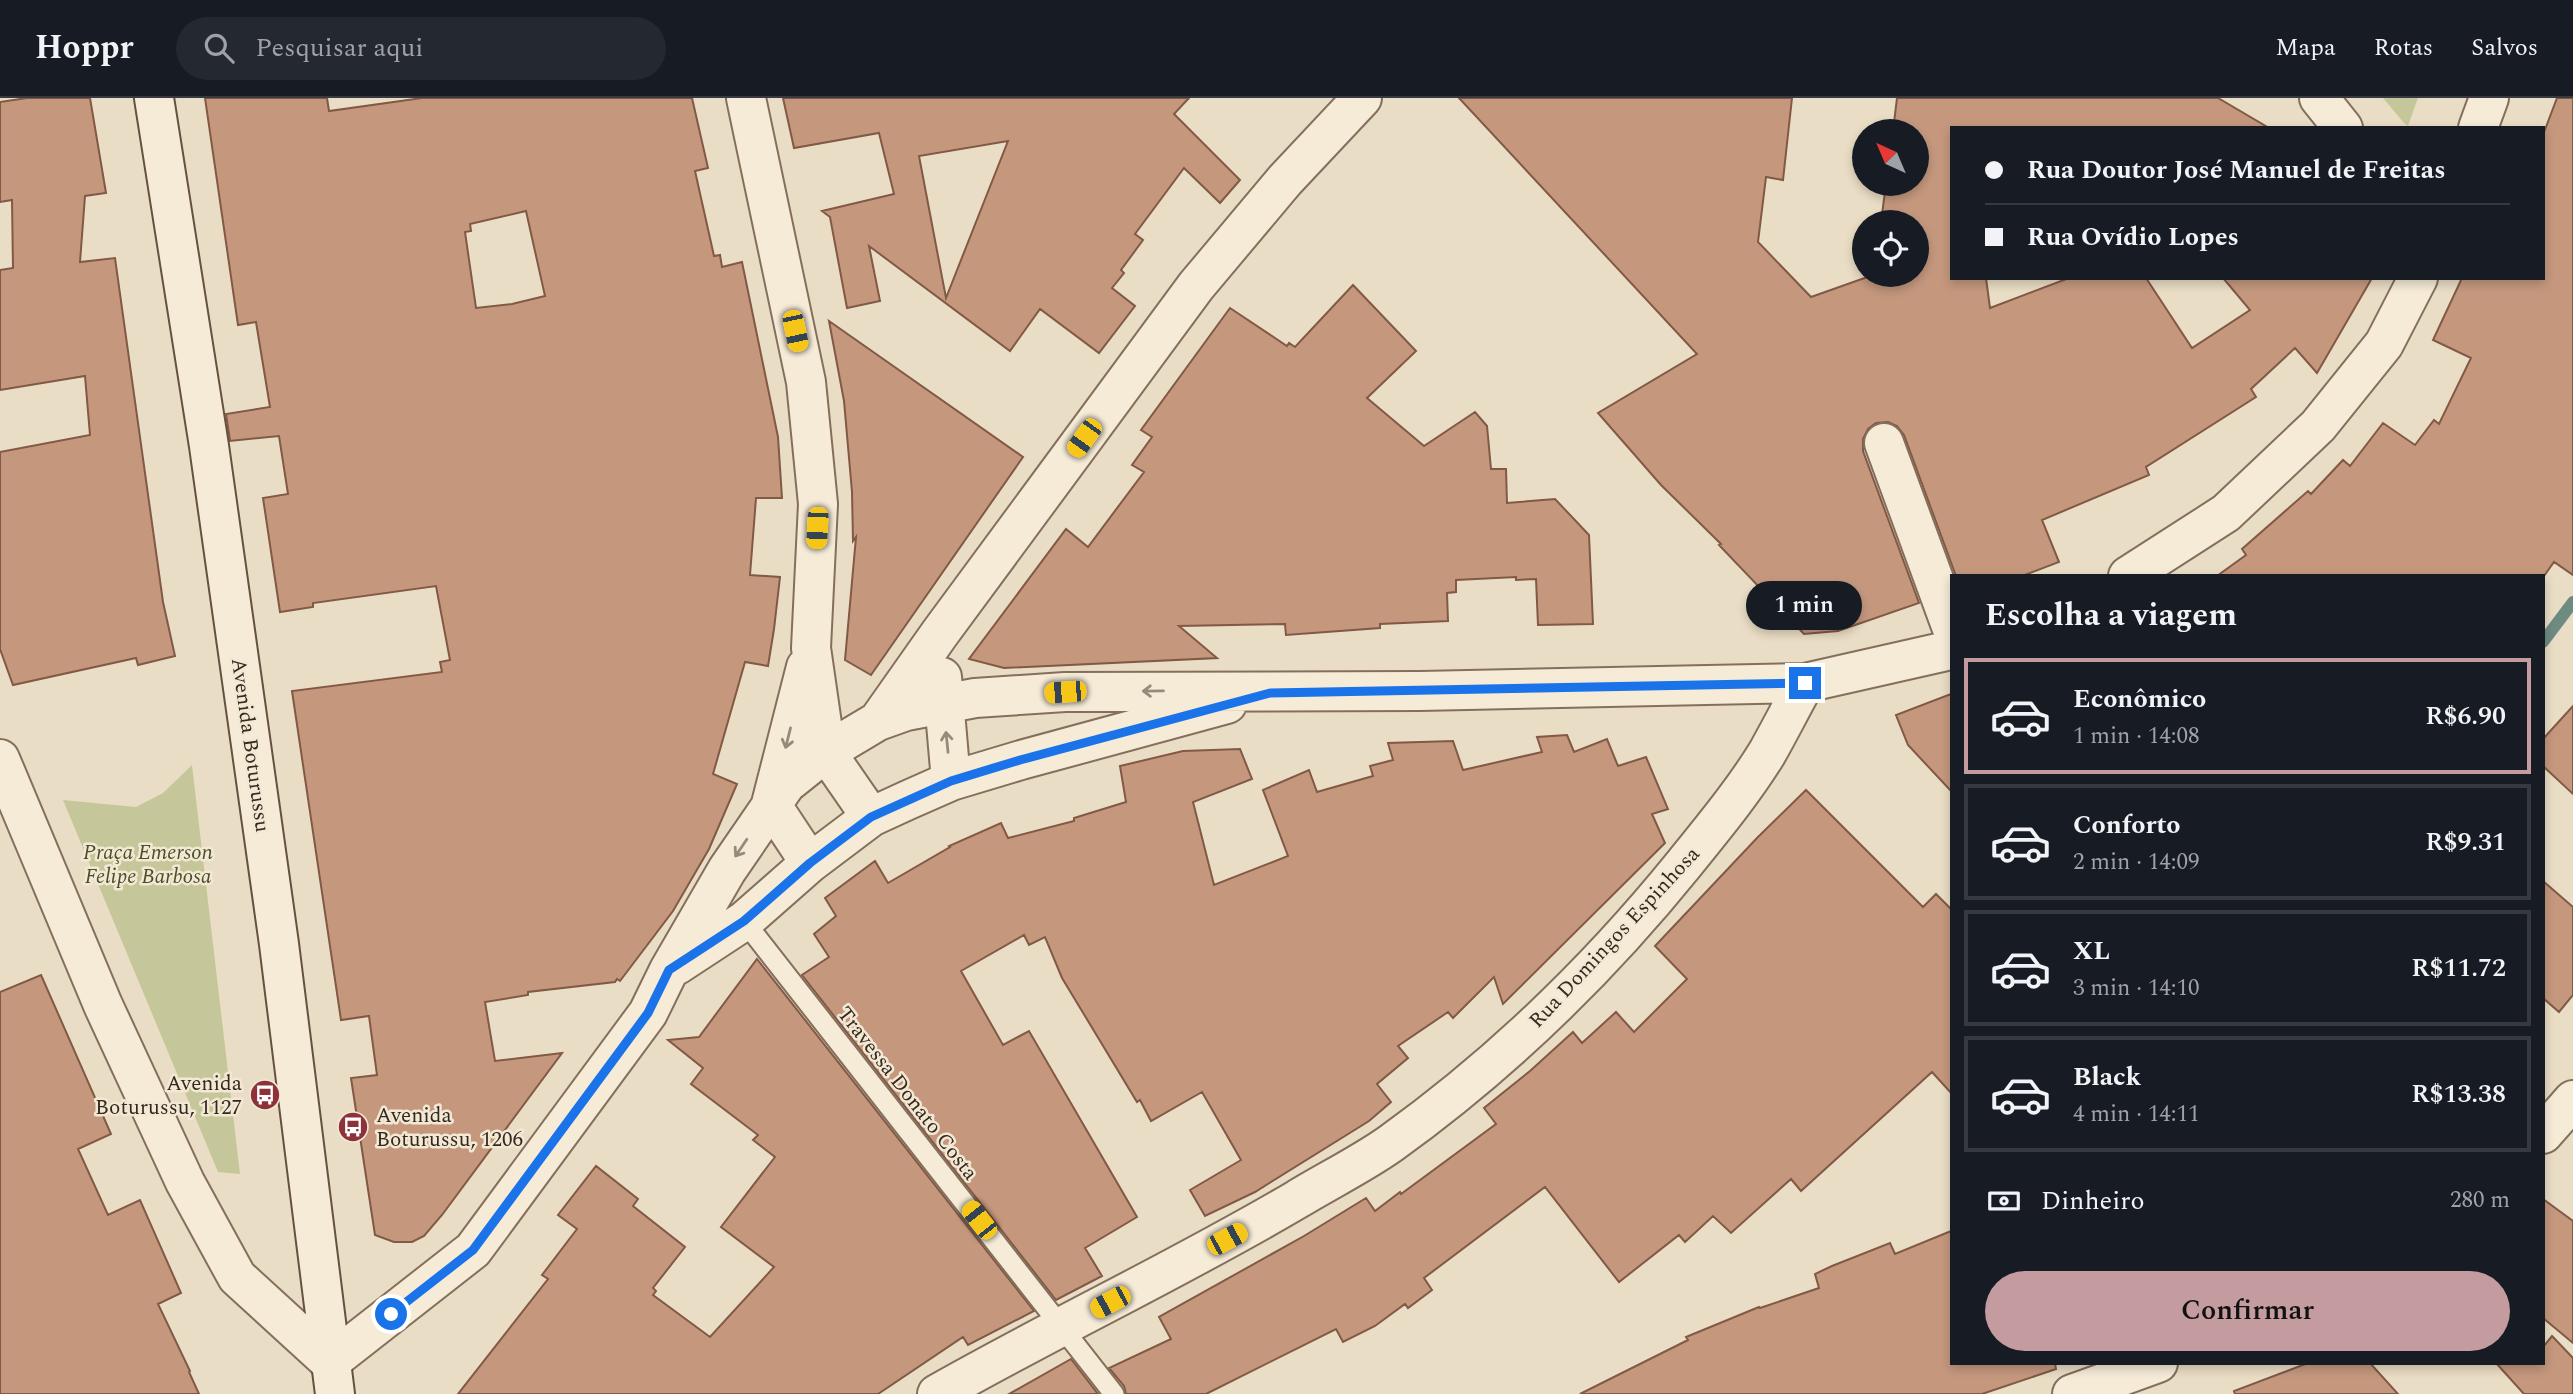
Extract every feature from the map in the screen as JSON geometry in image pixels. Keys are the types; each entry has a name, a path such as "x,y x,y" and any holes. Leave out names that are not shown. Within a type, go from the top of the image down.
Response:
{"street":[{"name":"Avenida Boturussu","path":"154,98 211,460 279,944 332,1378"},
{"path":"746,98 806,383 818,504 811,648 826,752 871,817"},
{"path":"878,722 940,633 1196,286 1285,180 1362,98"},
{"path":"2319,98 2341,126"},
{"path":"2479,126 2489,98"},
{"path":"2131,574 2226,513 2318,426 2384,344 2417,280"},
{"path":"1884,443 1950,623"},
{"path":"940,633 943,704 951,781"},
{"path":"810,863 771,804 811,648"},
{"path":"0,759 103,1005 185,1182 237,1277 332,1378 473,1250 648,1013 669,970 727,870 786,784 826,752 878,722 906,711 975,698 1065,692 1270,693 1805,683 1950,650"},
{"name":"Rua Domingos Espinhosa","path":"937,1394 1251,1226 1388,1145 1469,1081 1556,1007 1657,897 1723,817 1766,754 1805,683"},
{"path":"669,970 744,921 810,863 871,817 951,781 1270,693"},
{"path":"2545,1132 2573,1100"},
{"path":"2072,1394 2152,1365"}],"lane":[{"name":"Travessa Donato Costa","path":"744,921 1114,1394"}],"green space":[{"path":"2383,98 2418,98 2408,126 2404,123"},
{"name":"Praça Emerson Felipe Barbosa","path":"192,765 240,1174 218,1172 63,800 136,807 163,793"}],"building":[{"path":"27,98 90,98 106,193 85,196 80,262 115,258 163,602 175,656 138,665 136,658 13,685 0,649 0,452 90,435 85,376 0,390 0,270 13,268 12,200 0,202 0,102"},
{"path":"205,98 327,98 329,111 422,98 692,98 708,168 695,171 714,256 720,255 722,267 742,262 778,437 782,498 756,498 750,575 780,577 768,666 745,662 713,774 737,784 709,849 673,911 620,981 617,979 615,982 528,992 528,995 485,1002 495,1061 562,1053 442,1215 424,1236 412,1242 394,1242 375,1235 351,1078 377,1075 369,1016 341,1020 292,691 442,672 440,662 450,660 436,586 313,603 313,607 280,612 263,498 288,494 279,436 230,441 226,414 270,407 256,322 238,325","holes":["526,211 545,296 512,304 476,308 465,232 471,231 470,224"]},
{"path":"783,98 1189,98 1174,114 1240,180 1220,203 1184,168 1135,234 1143,240 1121,270 1124,273 1112,288 1135,306 1099,353 1040,309 1010,351 869,246 880,301 847,308 830,217 822,211 894,194 879,133 794,148","holes":["1008,141 946,298 919,156"]},
{"path":"1459,98 1792,98 1783,180 1766,177 1758,242 1811,297 1852,282 1852,287 1929,287 1929,210 1883,210 1884,196 1929,196 1929,119 1894,119 1897,98 2218,98 2266,126 1950,126 1950,280 1986,280 1990,308 2064,280 2147,280 2192,348 2250,310 2225,280 2371,280 2317,373 2295,348 2251,389 2256,397 2146,467 2149,475 2042,520 2059,562 2027,574 1955,574 1904,435 1897,426 1888,422 1876,423 1868,429 1863,439 1863,451 1919,603 1838,631 1804,634 1719,545 1721,544 1661,485 1598,413 1697,354"},
{"path":"2557,98 2573,98 2573,575 2554,562 2545,575 2220,574 2246,555 2242,549 2308,491 2311,494 2343,460 2350,466 2383,423 2415,445 2434,420 2439,424 2471,358 2433,340 2461,280 2545,280 2545,130"},
{"path":"1353,285 1416,351 1367,398 1424,446 1475,412 1487,426 1491,469 1506,469 1507,503 1555,499 1589,535 1593,624 1538,625 1536,579 1516,580 1516,577 1456,580 1456,592 1447,593 1448,621 1380,624 1380,628 1286,635 1285,624 1179,626 1217,658 1004,668 969,659 1066,529 1088,547 1144,472 1132,465 1152,437 1141,430 1230,308 1287,346 1289,343 1295,347"},
{"path":"829,321 1023,457 871,675 845,660 856,537 853,541 852,492 844,401"},
{"path":"1950,694 1950,790 1908,745 1896,715"},
{"path":"2573,706 2573,794 2545,768 2545,737"},
{"path":"1567,735 1574,752 1607,739 1618,766 1646,757 1668,809 1652,814 1665,843 1503,1004 1494,977 1453,1018 1448,1012 1398,1046 1408,1058 1377,1084 1391,1102 1369,1121 1255,1192 1205,1216 1190,1190 1241,1160 1202,1092 1151,1121 1062,978 1045,937 1029,945 1024,935 961,971 1003,1045 1029,1031 1137,1217 1085,1248 1102,1276 1056,1300 802,975 829,957 814,934 836,916 825,898 875,861 888,883 949,846 1001,823 1008,838 1074,821 1074,818 1126,802 1120,766 1183,751 1240,749 1252,779 1193,802 1214,885 1288,856 1263,790 1309,770 1317,792 1373,776 1370,766 1393,760 1388,743 1453,741 1463,770 1542,752 1537,737"},
{"path":"1806,790 1923,907 1936,894 1950,908 1950,1092 1932,1072 1801,1191 1791,1179 1731,1233 1713,1216 1685,1242 1679,1235 1619,1282 1545,1187 1424,1278 1432,1290 1408,1308 1405,1304 1375,1326 1343,1342 1336,1329 1206,1394 1126,1394 1124,1386 1109,1368 1171,1339 1159,1317 1366,1198 1375,1211 1400,1192 1401,1194 1496,1124 1484,1108 1573,1032 1582,1043 1616,1012 1634,1032 1687,979 1655,946"},
{"path":"2545,883 2573,907 2573,995 2559,1012 2545,1000"},
{"path":"757,959 1034,1311 968,1345 963,1337 878,1394 458,1394 548,1279 542,1275 577,1229 558,1215 596,1166 638,1199 633,1206 685,1247 653,1288 656,1291 653,1295 710,1337 774,1267 721,1227 775,1157 753,1140 758,1135 691,1084 703,1068 668,1040 699,1037"},
{"path":"41,975 111,1134 78,1149 108,1215 140,1200 181,1293 158,1304 199,1394 0,1394 0,992"},
{"path":"2545,1200 2573,1221 2573,1343 2545,1320"},
{"path":"1950,1231 1950,1365 2055,1365 2056,1369 1982,1394 1580,1394 1688,1340 1686,1337 1759,1307 1819,1288 1815,1274 1832,1266 1890,1243 1895,1254"},
{"path":"2552,1336 2573,1358 2573,1394 2524,1394 2498,1365 2545,1365 2545,1345"},
{"path":"1071,1359 1098,1394 1009,1394"},
{"path":"2303,1365 2372,1365 2398,1394 2235,1394 2234,1391"}],"waterway":[{"path":"2545,639 2573,602"}],"place":[{"name":"Avenida Boturussu, 1127","path":"265,1095"},
{"name":"Avenida Boturussu, 1206","path":"353,1127"}],"route":[{"path":"391,1314 473,1250 648,1013 669,970 744,921 810,863 871,817 908,800 951,781 1020,760 1270,693 1805,683"}]}
